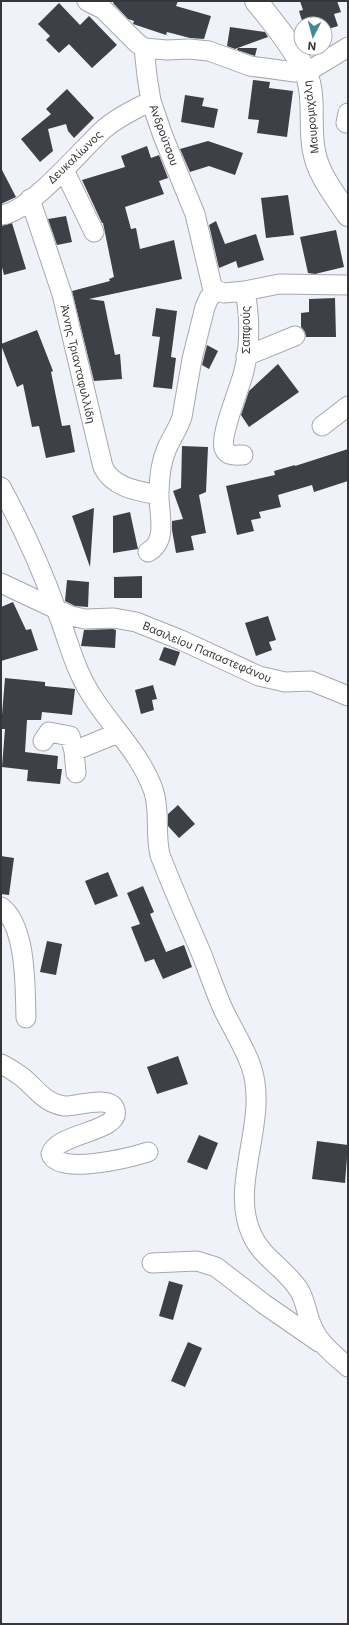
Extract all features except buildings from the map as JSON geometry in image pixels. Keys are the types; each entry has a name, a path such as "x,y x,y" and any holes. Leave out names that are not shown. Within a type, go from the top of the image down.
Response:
{"street":[{"name":"Μαυρομιχάλη","path":"256,1 305,70 310,86 312,143 316,160 324,177 348,215"},
{"path":"92,3 112,17 137,43 144,48 209,51 250,66 290,71 305,70 321,64 348,47"},
{"name":"Ανδρούτσου","path":"144,48 151,101 163,136 194,214 201,237 212,286 216,290"},
{"name":"Δευκαλίωνος","path":"1,215 11,213 30,199 64,170 115,120 151,101"},
{"path":"64,170 94,232"},
{"name":"Άννης Τριανταφυλλίδη","path":"30,199 62,294 103,467 111,479 122,486 158,495"},
{"name":"Σαπφούς","path":"243,455 233,455 227,453 224,449 224,442 240,386 246,356 249,321 245,291 271,285 287,284 348,286"},
{"path":"148,552 158,544 160,537 158,495 163,458 182,417 192,359 205,307 209,298 216,290 224,293 245,291"},
{"path":"246,356 295,336"},
{"path":"322,426 348,406"},
{"path":"1,487 57,609 81,676 104,715 138,759 153,791 157,812 157,837 160,855 223,1008 245,1052 253,1072 256,1092 256,1108 246,1177 245,1199 248,1226 252,1236 265,1255 286,1275 300,1292 310,1321 322,1344"},
{"name":"Βασιλείου Παπαστεφάνου","path":"1,583 57,609 85,620 114,618 136,622 181,640 259,676 285,682 311,681 348,696"},
{"path":"43,741 49,732 70,736 74,752 76,772"},
{"path":"74,752 118,733"},
{"path":"1,907 9,915 8,929 22,950 26,1018"},
{"path":"1,1064 22,1077 42,1097 52,1103 70,1106 102,1101 112,1105 114,1108 115,1111 113,1118 104,1125 64,1141 54,1147 51,1154 54,1159 60,1162 79,1164 103,1163 148,1152"},
{"path":"152,1263 196,1261 216,1267 264,1304 322,1344 348,1367"}]}
